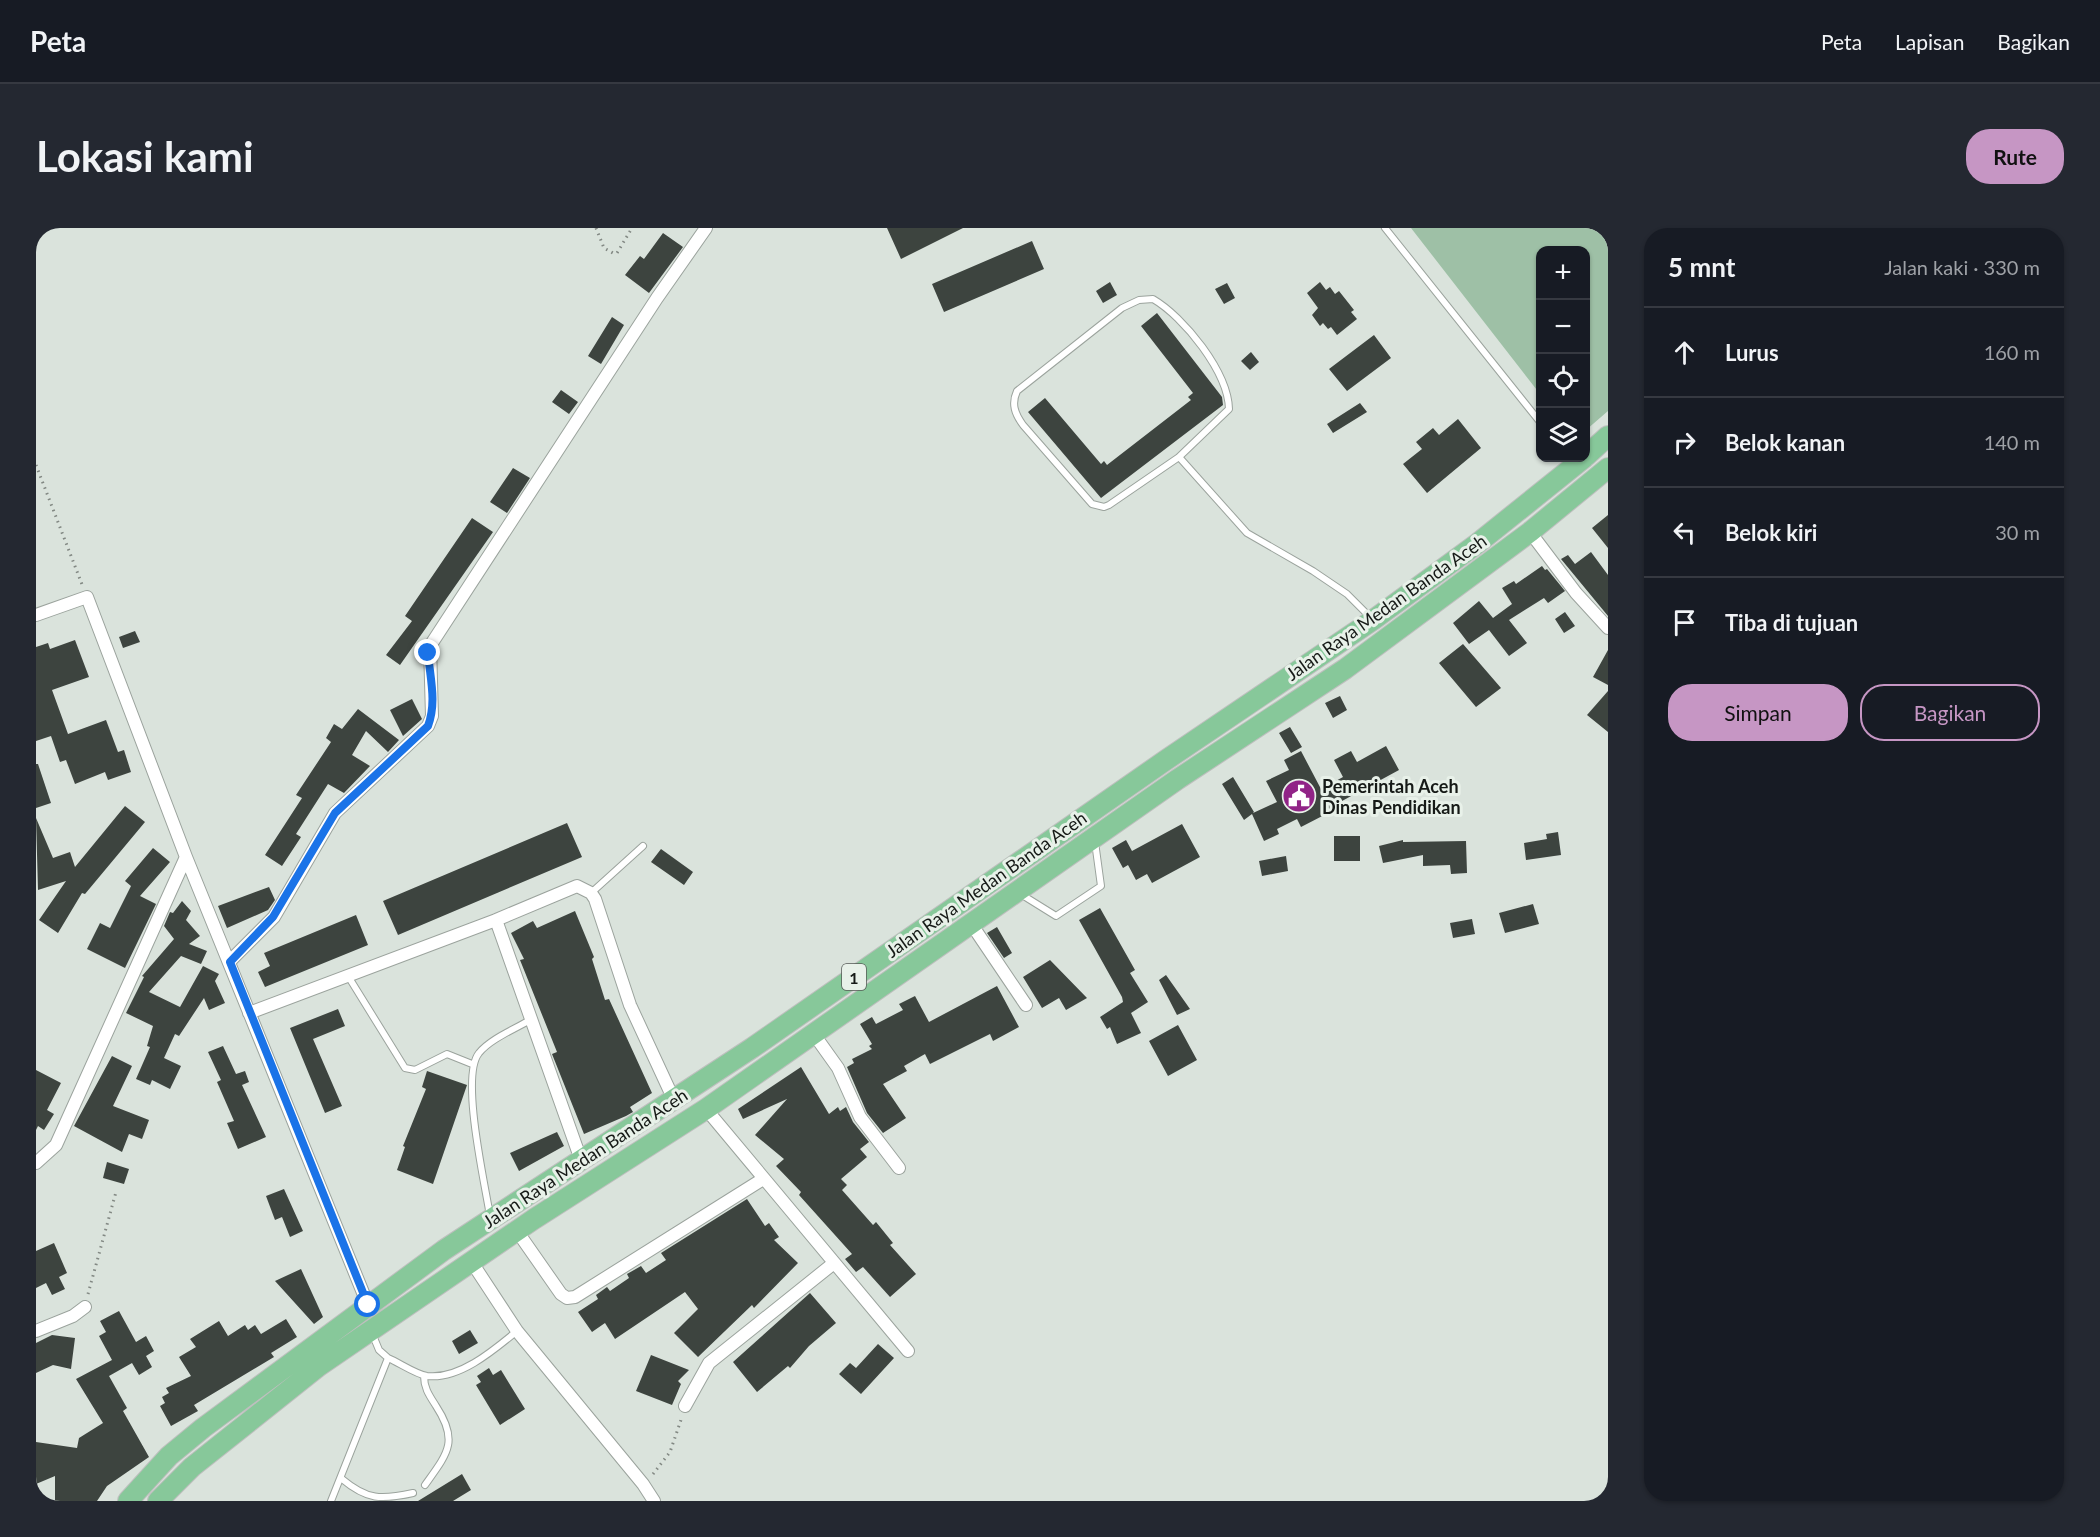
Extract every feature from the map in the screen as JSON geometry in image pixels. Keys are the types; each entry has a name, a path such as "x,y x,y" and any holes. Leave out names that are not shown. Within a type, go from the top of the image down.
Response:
{"highway":[{"name":"Jalan Raya Medan Banda Aceh","path":"1590,450 1608,436"},
{"name":"Jalan Raya Medan Banda Aceh","path":"128,1501 169,1456 203,1428 368,1305 491,1219 674,1100 1373,620 1478,543 1574,462"},
{"name":"Jalan Raya Medan Banda Aceh","path":"158,1501 186,1473 265,1407 371,1331 534,1219 706,1109 1178,779 1345,669 1530,532 1608,468"},
{"path":"1166,760 1178,779"},
{"path":"886,954 901,973"},
{"path":"520,1200 534,1219"}],"street":[{"path":"230,962 273,917 335,813 428,726 433,708 430,646 657,298 706,228"},
{"path":"1530,532 1576,593 1608,628"},
{"path":"36,615 87,597 186,857 368,1305"},
{"path":"36,1163 56,1145 186,857"},
{"path":"249,1013 496,920 570,886 577,885 591,892 599,908 630,1005 674,1100"},
{"path":"496,920 581,1160"},
{"path":"972,925 1026,1005"},
{"path":"813,1033 838,1068 860,1117 899,1168"},
{"path":"706,1109 908,1351"},
{"path":"516,1231 561,1294 575,1298 763,1179"},
{"path":"471,1261 517,1331 643,1484 654,1501"},
{"path":"685,1406 710,1363 834,1263"},
{"path":"36,1331 73,1316 85,1307"}],"lane":[{"path":"1386,228 1536,417"},
{"path":"1153,299 1167,308 1209,357 1229,396 1229,409 1179,456 1109,505 1092,504 1017,417 1014,398 1017,391 1122,308 1139,300 1153,299"},
{"path":"1179,456 1247,533 1313,571 1347,594 1373,620"},
{"path":"1018,893 1056,916 1099,888 1102,879 1094,839"},
{"path":"591,892 643,846"},
{"path":"348,976 405,1068 415,1070 447,1054 472,1064"},
{"path":"491,1219 472,1100 472,1064 480,1051 530,1020"},
{"path":"371,1331 379,1350 388,1358 424,1376 453,1373 495,1349 517,1331"},
{"path":"331,1501 342,1479 363,1417 388,1358"},
{"path":"424,1376 424,1388 448,1425 450,1433 447,1447 425,1485"},
{"path":"342,1479 360,1494 382,1497 413,1493"}],"path":[{"path":"596,228 604,248 617,253 632,228"},
{"path":"36,465 87,597"},
{"path":"85,1307 116,1192"},
{"path":"643,1484 670,1452 685,1406"}],"green space":[{"path":"1411,228 1608,228 1608,411 1590,427 1590,246 1536,246 1536,389"}],"building":[{"path":"887,228 963,228 901,259"},
{"path":"663,233 683,247 649,293 625,275 640,256 644,259"},
{"path":"1032,241 1044,269 944,312 932,284"},
{"path":"1110,282 1117,295 1103,303 1096,291"},
{"path":"1320,282 1326,290 1330,287 1335,294 1339,291 1354,310 1351,312 1357,319 1337,335 1331,327 1328,329 1323,323 1320,326 1312,315 1318,308 1307,293"},
{"path":"1227,283 1235,298 1224,304 1215,289"},
{"path":"1157,313 1222,397 1223,405 1101,498 1028,412 1045,398 1101,464 1104,461 1107,465 1191,400 1188,397 1193,393 1141,326"},
{"path":"612,317 624,325 601,364 588,356"},
{"path":"1374,335 1391,358 1347,391 1329,369"},
{"path":"1251,352 1259,362 1250,370 1241,361"},
{"path":"561,390 578,402 569,414 552,402"},
{"path":"1360,403 1367,412 1333,433 1327,424"},
{"path":"1458,419 1481,448 1427,493 1403,464 1422,449 1416,442 1433,428 1439,435"},
{"path":"513,468 530,478 507,513 490,502"},
{"path":"1608,515 1608,548 1592,528"},
{"path":"472,518 493,532 400,665 386,655 412,621 405,616"},
{"path":"1591,552 1608,575 1608,616 1561,559 1568,555 1575,564"},
{"path":"1542,566 1565,591 1548,603 1544,598 1509,620 1527,643 1509,656 1489,630 1469,644 1453,623 1479,601 1493,618 1512,604 1502,588 1514,581 1516,584"},
{"path":"1565,612 1575,626 1564,633 1555,619"},
{"path":"135,631 140,642 123,648 119,637"},
{"path":"75,640 89,677 52,690 68,734 106,720 118,752 124,750 131,772 108,780 105,772 75,784 66,760 60,762 51,736 36,741 36,647 48,643 50,649"},
{"path":"1463,644 1501,688 1476,707 1439,663"},
{"path":"1608,650 1608,685 1593,677"},
{"path":"1608,691 1608,732 1587,715"},
{"path":"1340,696 1347,710 1333,718 1325,703"},
{"path":"412,699 422,719 403,736 390,710"},
{"path":"358,709 399,740 388,752 366,731 352,755 370,766 344,793 328,784 296,834 301,837 282,866 265,855 302,798 296,795 331,742 326,738 334,724 342,729"},
{"path":"1290,727 1302,747 1291,753 1279,733"},
{"path":"1386,746 1399,770 1342,801 1331,809 1332,811 1301,827 1297,819 1277,829 1279,834 1264,841 1252,814 1244,820 1222,784 1233,777 1253,813 1277,802 1266,781 1289,770 1284,760 1301,751 1321,789 1343,777 1334,760 1351,751 1357,762"},
{"path":"36,764 38,764 51,803 36,808"},
{"path":"125,806 145,822 85,894 82,893 58,933 39,920 66,881 38,890 36,818 53,858 70,852 75,867"},
{"path":"567,823 582,857 398,935 383,901"},
{"path":"1182,824 1200,857 1152,883 1147,874 1136,880 1128,865 1123,868 1112,848 1126,840 1132,851"},
{"path":"1558,832 1561,855 1526,860 1524,843 1547,839 1546,834"},
{"path":"1334,836 1360,836 1360,861 1334,861"},
{"path":"1403,840 1403,842 1466,841 1467,873 1451,874 1450,865 1423,866 1423,855 1383,863 1379,846"},
{"path":"153,848 170,862 140,896 156,904 125,968 87,949 100,923 110,928 131,886 125,881"},
{"path":"661,849 693,872 684,885 651,862"},
{"path":"1286,856 1288,871 1262,876 1259,861"},
{"path":"269,887 275,900 268,910 227,928 218,906"},
{"path":"182,901 191,911 186,920 200,936 189,944 207,951 201,964 181,956 149,992 180,1007 203,966 219,974 215,981 225,1003 209,1010 204,998 179,1036 175,1034 164,1058 181,1066 170,1089 152,1080 150,1085 136,1079 150,1047 147,1046 153,1026 126,1013 144,977 142,976 174,939 164,926 170,912 173,913"},
{"path":"1533,904 1539,924 1505,933 1499,913"},
{"path":"1100,908 1135,970 1130,973 1148,1002 1131,1013 1141,1033 1117,1044 1110,1027 1107,1029 1100,1017 1123,1002 1122,997 1079,920"},
{"path":"575,911 594,957 592,959 605,1000 609,999 652,1093 630,1107 633,1112 584,1134 552,1054 557,1052 520,960 524,959 511,933 533,921 537,928"},
{"path":"356,915 368,945 265,987 258,972 270,966 264,953"},
{"path":"1472,919 1475,934 1453,938 1450,923"},
{"path":"997,927 1012,953 1004,958 987,933"},
{"path":"1050,960 1087,998 1066,1010 1059,998 1042,1008 1023,977"},
{"path":"1166,975 1190,1009 1177,1015 1159,980"},
{"path":"997,986 1019,1027 993,1041 990,1034 930,1064 925,1054 904,1066 907,1071 883,1084 906,1118 883,1133 867,1113 847,1067 854,1063 852,1059 872,1049 869,1046 872,1044 860,1024 872,1017 876,1024 903,1010 899,1004 915,996 929,1022"},
{"path":"338,1009 345,1026 313,1039 342,1106 325,1113 290,1028"},
{"path":"1178,1025 1197,1060 1168,1076 1149,1041"},
{"path":"223,1046 236,1074 245,1071 249,1082 242,1085 266,1137 238,1149 227,1123 234,1121 217,1082 221,1080 208,1052"},
{"path":"112,1056 132,1066 113,1106 149,1120 142,1139 129,1134 122,1152 74,1126"},
{"path":"801,1067 829,1114 838,1107 840,1111 846,1107 853,1122 869,1142 860,1149 867,1157 841,1179 847,1185 842,1190 873,1225 876,1222 893,1243 890,1245 916,1274 890,1297 863,1267 856,1272 845,1259 852,1254 799,1195 801,1192 776,1166 784,1159 755,1135 787,1099 743,1119 738,1109"},
{"path":"36,1070 61,1083 47,1110 54,1114 44,1130 38,1126 36,1130"},
{"path":"427,1071 467,1085 433,1184 397,1170 405,1147 403,1146 426,1089 422,1087"},
{"path":"557,1132 564,1146 519,1171 510,1153"},
{"path":"107,1162 129,1169 124,1184 103,1178"},
{"path":"284,1189 303,1231 290,1237 282,1217 275,1220 266,1196"},
{"path":"747,1199 765,1226 769,1223 779,1237 774,1240 798,1263 754,1308 752,1305 698,1357 674,1333 698,1309 685,1292 615,1339 605,1323 592,1332 578,1312 598,1299 596,1295 607,1287 610,1291 629,1278 627,1274 641,1266 646,1273 666,1260 661,1253"},
{"path":"54,1243 67,1273 59,1277 65,1289 52,1295 46,1283 36,1288 36,1251"},
{"path":"301,1269 323,1317 314,1324 275,1281"},
{"path":"810,1293 836,1323 809,1346 790,1368 788,1366 757,1392 733,1362"},
{"path":"119,1311 136,1342 146,1336 154,1351 146,1356 152,1367 139,1375 132,1363 109,1376 127,1408 123,1411 149,1457 107,1486 97,1501 55,1501 55,1476 36,1484 36,1442 77,1448 79,1438 103,1423 76,1379 112,1360 99,1336 106,1332 100,1321"},
{"path":"286,1319 297,1337 271,1353 274,1357 194,1405 198,1411 171,1426 160,1406 165,1403 162,1397 169,1393 166,1388 191,1376 179,1357 196,1347 190,1339 219,1321 228,1336 245,1325 248,1330 255,1325 261,1334"},
{"path":"470,1330 478,1343 459,1354 452,1341"},
{"path":"52,1335 75,1338 71,1369 53,1365 36,1373 36,1343"},
{"path":"878,1344 894,1358 861,1394 839,1374 850,1363 856,1368"},
{"path":"651,1355 689,1370 678,1381 681,1384 672,1405 636,1391"},
{"path":"489,1368 493,1375 501,1370 525,1409 500,1425 476,1385 481,1382 477,1376"},
{"path":"462,1474 471,1490 453,1501 418,1501"}],"place":[{"name":"Pemerintah Aceh Dinas Pendidikan","path":"1299,796"}],"route":[{"path":"368,1305 230,962 273,917 335,813 428,726 432,716 433,692 428,653"}]}
